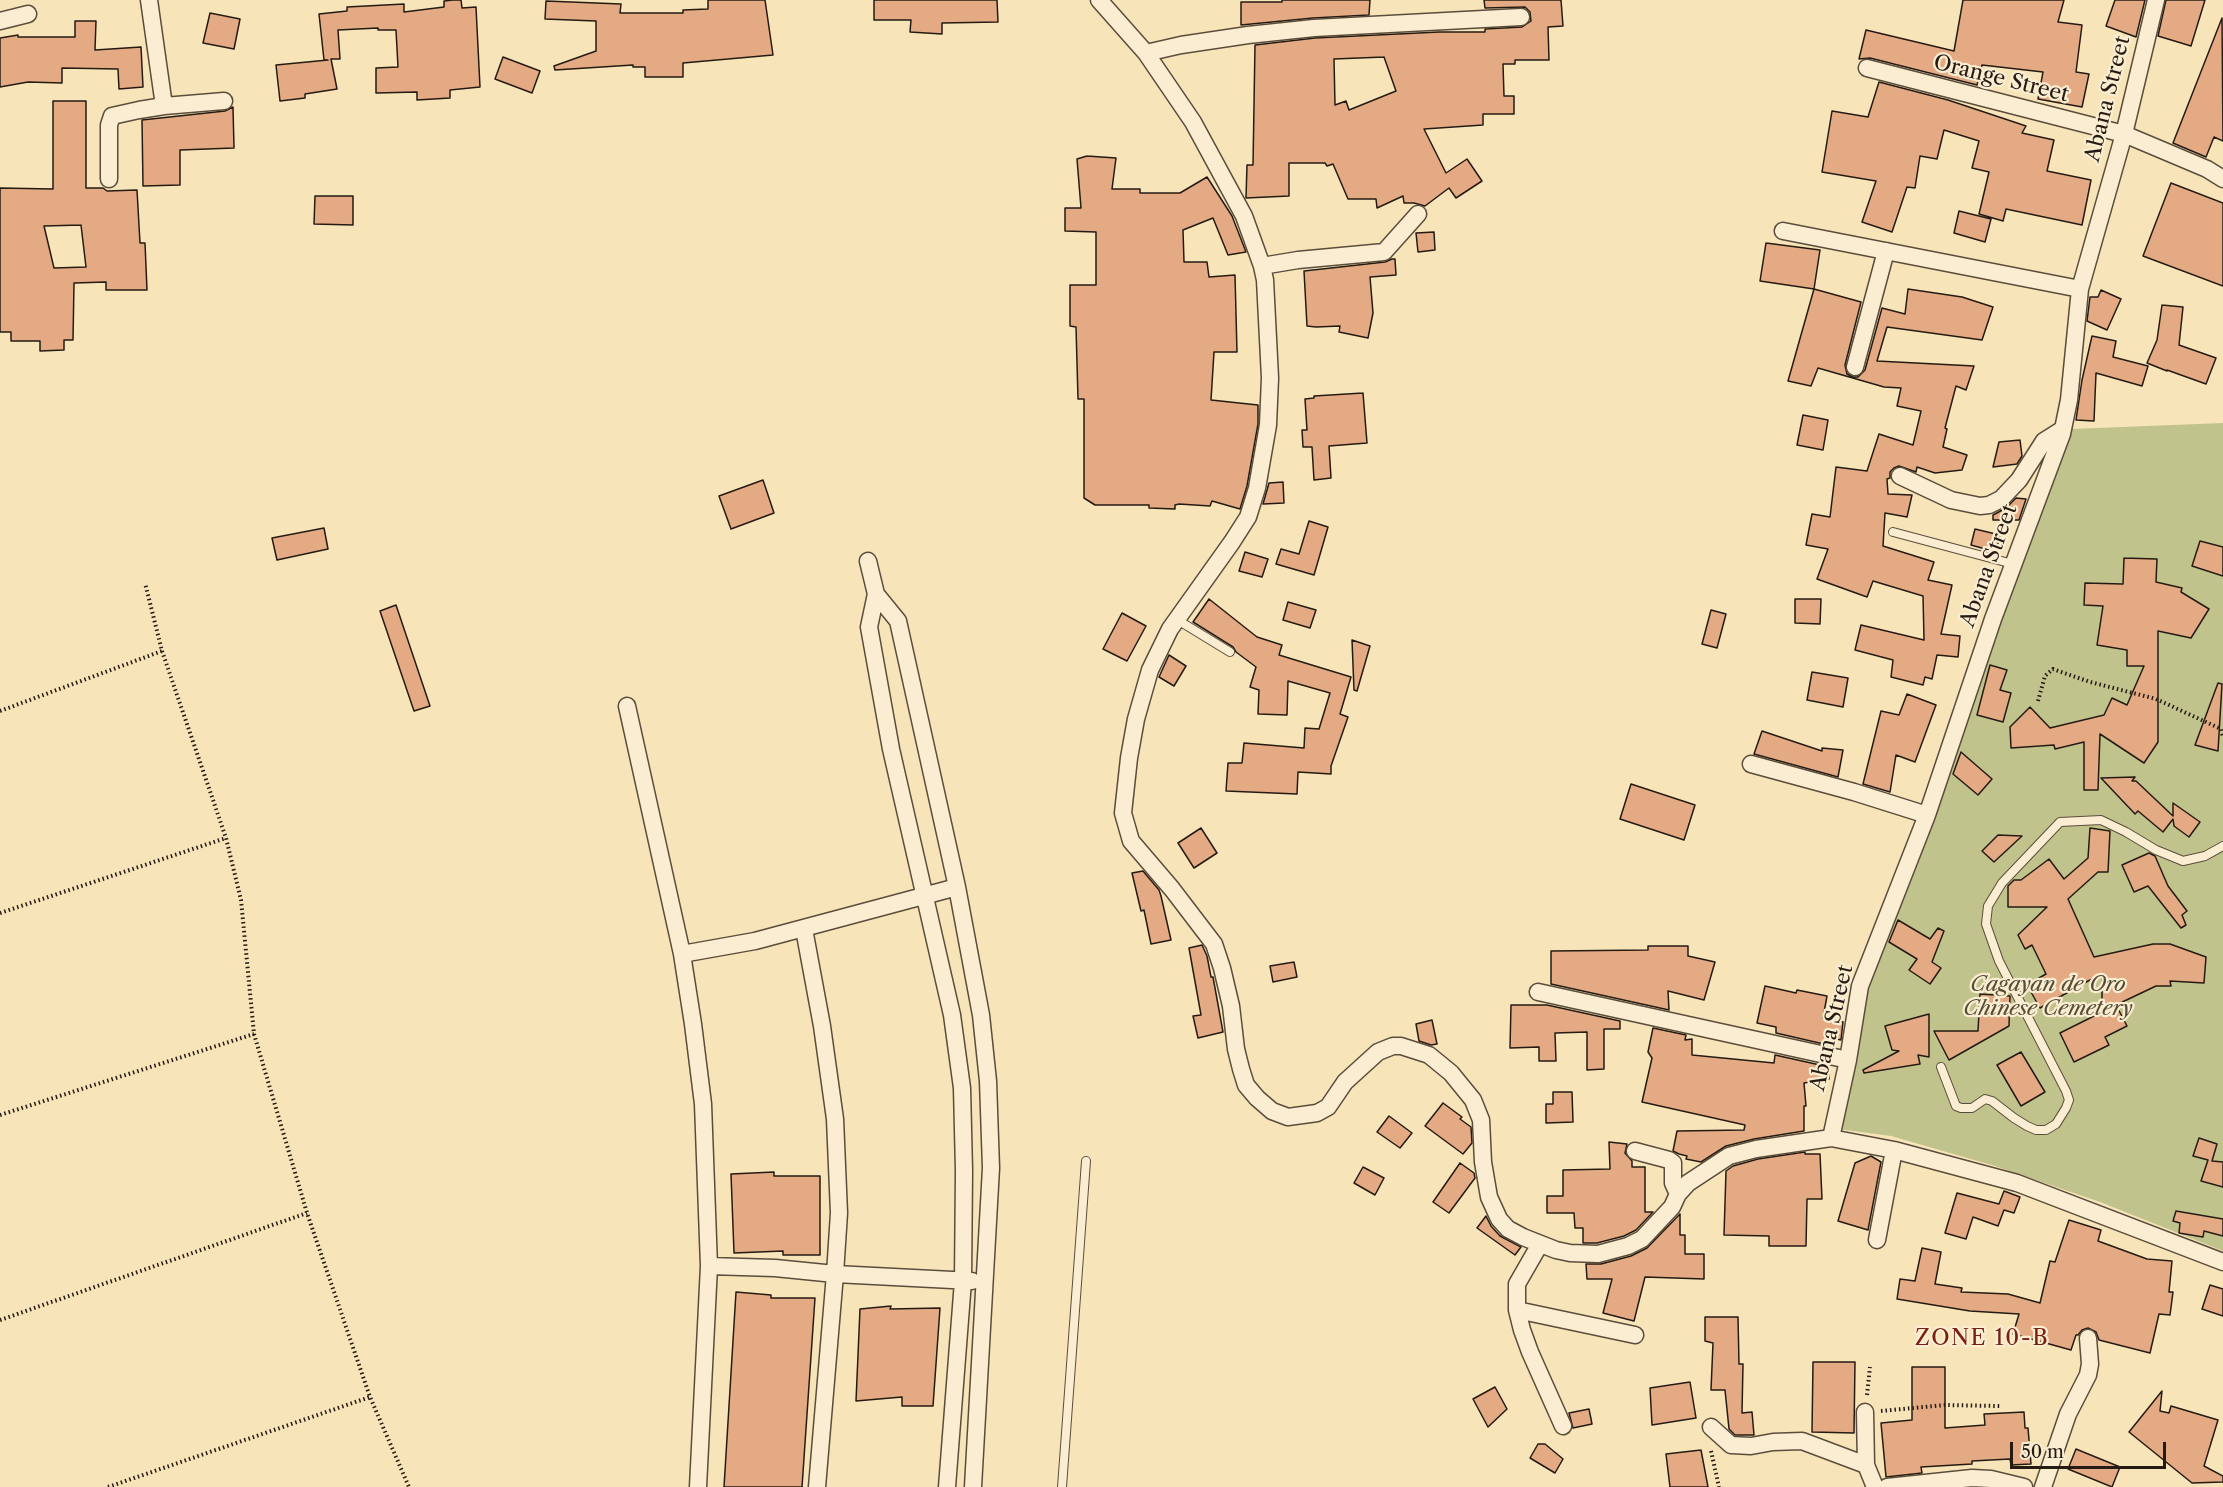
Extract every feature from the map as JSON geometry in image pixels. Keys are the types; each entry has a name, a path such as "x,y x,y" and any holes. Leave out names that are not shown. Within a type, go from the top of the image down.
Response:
{"street":[{"path":"149,0 164,106"},
{"path":"1099,0 1146,53 1193,122 1244,216 1262,266 1267,308 1270,378 1268,425 1257,488 1248,517 1176,619 1150,670 1136,719 1123,813 1131,841 1172,889 1214,944 1231,1006 1236,1049 1246,1085 1272,1111 1288,1117 1302,1116 1317,1113 1328,1107 1345,1082 1378,1052 1393,1046 1401,1046 1429,1055 1451,1073 1473,1100 1481,1120 1483,1162 1489,1197 1499,1219 1508,1229 1540,1244 1581,1255 1598,1254 1628,1246 1642,1239 1672,1207 1678,1194 1702,1172 1729,1156 1756,1149 1831,1138 1894,1150 2017,1183 2223,1262"},
{"name":"Abana Street","path":"1831,1138 1848,1060 1860,986 1927,814 2013,564 2063,429 2069,400 2080,289 2124,134 2156,0"},
{"path":"0,21 28,14"},
{"path":"1146,53 1181,45 1281,32 1412,22 1521,17"},
{"name":"Orange Street","path":"1867,68 2124,134 2207,169 2223,179"},
{"path":"109,179 109,125 112,116 164,106 224,101"},
{"path":"1262,266 1298,260 1384,252 1418,214"},
{"path":"1783,231 2080,289"},
{"path":"1855,367 1886,251"},
{"path":"1900,476 1951,500 1980,506 1989,505 2001,499 2019,480 2044,441 2063,429"},
{"path":"868,561 876,594 898,621 957,887 981,1015 988,1081 991,1168 973,1487"},
{"path":"876,594 869,627 891,748 952,1015 962,1088 963,1281 947,1487"},
{"path":"627,706 682,954 703,1104 709,1266 698,1487"},
{"path":"1751,764 1927,814"},
{"path":"682,954 755,941 957,887"},
{"path":"804,929 822,1026 835,1119 838,1213 817,1487"},
{"path":"1538,992 1848,1060"},
{"path":"962,1088 988,1081"},
{"path":"1877,1240 1894,1150"},
{"path":"1635,1151 1669,1160 1672,1163 1673,1183 1678,1194"},
{"path":"1540,1244 1517,1284 1517,1310 1522,1330 1563,1426"},
{"path":"709,1266 775,1268 835,1274 984,1282"},
{"path":"1517,1310 1635,1335"},
{"path":"2048,1486 2067,1414 2088,1375 2090,1364 2088,1338"},
{"path":"1864,1412 1866,1465 1875,1487"},
{"path":"1711,1427 1731,1445 1751,1446 1773,1442 1802,1441 1866,1465"},
{"path":"1887,1487 1972,1478 1991,1479 2024,1487"}],"lane":[{"path":"1893,532 2013,564"},
{"path":"1176,619 1230,652"},
{"path":"1941,1066 1956,1106 1961,1108 1972,1108 1985,1099 1992,1101 2027,1126 2036,1130 2046,1130 2056,1124 2066,1108 2069,1100 2067,1091 1999,961 1986,924 1988,906 2002,883 2060,822 2101,820 2183,861 2205,856 2223,846"},
{"path":"1062,1487 1086,1161"}],"path":[{"path":"145,583 162,651 226,838 241,900 254,1034 307,1213 370,1396 409,1487"},
{"path":"0,711 162,651"},
{"path":"2038,701 2045,676 2053,669 2090,682 2157,699 2221,729 2223,737"},
{"path":"0,913 226,838"},
{"path":"0,1115 254,1034"},
{"path":"0,1320 307,1213"},
{"path":"1870,1367 1864,1412 1945,1406 2000,1406"},
{"path":"108,1487 370,1396"}],"green space":[{"name":"Cagayan de Oro Chinese Cemetery","path":"2223,423 2223,1251 2100,1202 1995,1166 1891,1136 1838,1129 1865,986 2018,567 2072,429"}],"building":[{"path":"461,0 462,8 476,7 480,87 450,90 450,98 417,100 417,92 376,93 376,68 398,67 396,30 378,30 378,28 338,30 340,59 331,59 337,89 305,94 305,98 280,101 276,65 328,60 324,60 319,14 347,11 347,7 404,4 404,12 444,7 444,1"},
{"path":"708,0 765,0 773,55 683,63 683,77 645,77 645,67 633,67 633,65 555,70 554,66 596,51 596,21 545,19 546,1 621,4 620,13 683,13 683,10 708,9"},
{"path":"874,0 997,0 998,22 942,23 942,34 910,32 911,20 874,20"},
{"path":"1282,0 1370,0 1369,15 1241,25 1241,2 1282,2"},
{"path":"1484,0 1561,0 1563,26 1548,27 1549,60 1515,60 1515,64 1503,64 1504,96 1514,96 1514,114 1483,114 1483,125 1424,129 1446,173 1467,159 1482,181 1456,198 1449,188 1425,206 1404,203 1403,196 1377,208 1376,199 1348,199 1333,164 1327,166 1325,163 1289,163 1289,196 1246,198 1247,165 1253,165 1255,45 1315,38 1485,32 1485,29 1522,27 1531,21 1530,12 1525,7 1485,8","holes":["1384,57 1396,91 1349,110 1346,101 1335,105 1334,59"]},
{"path":"1963,0 2064,0 2058,22 2082,25 2076,72 2089,74 2082,107 2038,99 2043,72 1982,65 1977,85 1870,58 1859,59 1866,30 1954,51"},
{"path":"2115,0 2145,0 2136,37 2106,26"},
{"path":"2166,0 2205,0 2191,46 2158,36"},
{"path":"210,13 240,19 234,49 203,43"},
{"path":"2222,18 2223,141 2214,137 2206,157 2173,143"},
{"path":"75,21 96,21 95,50 141,47 143,87 119,89 118,69 62,68 62,83 28,82 0,87 0,38 18,35 18,37 75,37"},
{"path":"503,57 540,71 532,93 495,79"},
{"path":"1879,82 1948,100 2026,126 2022,133 2054,140 2047,171 2091,180 2082,225 2006,209 2003,221 1979,214 1989,172 1972,168 1979,141 1944,130 1937,159 1920,156 1915,188 1907,187 1892,232 1862,222 1876,181 1822,172 1832,111 1868,117"},
{"path":"53,101 86,101 86,188 103,188 107,191 137,190 140,243 145,243 147,290 106,290 106,282 74,283 73,340 64,340 64,350 40,351 40,341 11,341 11,332 0,332 0,188 53,189","holes":["81,225 86,267 54,268 44,226"]},
{"path":"233,107 234,148 180,150 180,185 143,186 142,120 225,111"},
{"path":"1087,156 1116,158 1112,189 1140,189 1140,193 1180,193 1207,177 1232,216 1246,252 1228,255 1213,218 1183,230 1184,262 1207,262 1209,277 1235,275 1237,352 1214,352 1211,400 1258,405 1258,424 1247,486 1240,509 1212,501 1210,506 1179,504 1175,505 1175,509 1149,508 1149,505 1095,505 1084,498 1084,399 1078,399 1076,327 1070,326 1070,285 1096,285 1096,232 1065,231 1065,208 1081,208 1077,159"},
{"path":"2171,183 2223,203 2223,286 2143,256"},
{"path":"315,196 353,196 353,225 314,224"},
{"path":"1959,211 1991,219 1985,242 1954,233"},
{"path":"1434,232 1435,250 1418,252 1416,233"},
{"path":"1766,243 1820,250 1814,289 1760,281"},
{"path":"1395,259 1396,275 1370,277 1373,313 1368,338 1339,332 1340,326 1307,326 1304,271 1385,262"},
{"path":"1814,289 1861,302 1845,365 1847,374 1853,377 1858,377 1865,370 1882,308 1905,314 1908,289 1962,297 1993,307 1982,340 1887,327 1877,361 1974,366 1966,390 1956,386 1945,428 1947,429 1943,447 1967,455 1962,470 1935,473 1917,467 1916,472 1899,466 1890,472 1890,478 1887,479 1888,494 1912,495 1907,517 1885,513 1883,546 1934,562 1928,580 1952,585 1941,634 1960,636 1958,657 1937,655 1932,679 1925,677 1923,685 1891,677 1893,660 1855,650 1861,625 1924,640 1923,596 1873,581 1867,597 1817,579 1828,549 1806,545 1812,514 1830,517 1836,467 1867,471 1879,434 1913,445 1921,411 1897,406 1901,388 1884,387 1818,368 1811,386 1788,381"},
{"path":"2101,290 2121,299 2107,330 2087,321 2090,297 2098,297"},
{"path":"2162,305 2183,307 2179,345 2216,358 2206,384 2147,363 2157,340"},
{"path":"2092,336 2116,341 2113,357 2148,366 2142,386 2096,373 2094,421 2076,420 2082,380"},
{"path":"1363,393 1367,443 1329,446 1331,478 1314,480 1312,447 1303,447 1302,430 1307,430 1305,399 1314,398 1314,396"},
{"path":"1803,415 1828,420 1823,450 1797,445"},
{"path":"2020,440 2022,456 2017,464 1993,467 1999,442"},
{"path":"763,480 774,513 731,529 719,496"},
{"path":"1283,482 1284,503 1263,504 1269,483"},
{"path":"2016,498 2026,499 2019,520 1993,520 1993,515 2006,508"},
{"path":"1309,521 1328,527 1314,575 1276,564 1281,549 1299,554"},
{"path":"324,528 328,549 277,560 272,538"},
{"path":"1975,529 2000,535 1996,552 1971,545"},
{"path":"2200,541 2223,547 2223,576 2192,566"},
{"path":"1245,552 1268,559 1262,577 1239,571"},
{"path":"2124,558 2157,559 2156,582 2182,588 2181,592 2209,609 2191,638 2158,631 2158,742 2144,763 2100,734 2098,790 2084,790 2084,742 2055,749 2054,745 2011,748 2010,727 2030,707 2050,728 2104,715 2112,698 2127,705 2144,666 2127,666 2127,650 2097,645 2103,606 2084,605 2085,583 2123,584"},
{"path":"1209,599 1257,637 1282,645 1279,655 1351,677 1340,714 1348,717 1331,766 1331,774 1298,772 1297,794 1226,791 1228,763 1242,763 1244,743 1304,748 1305,728 1319,729 1330,693 1288,681 1287,715 1258,714 1259,690 1250,687 1256,667 1236,652 1233,647 1193,622"},
{"path":"1795,599 1821,599 1820,624 1795,623"},
{"path":"1288,602 1316,610 1310,628 1283,620"},
{"path":"396,605 430,706 414,711 380,611"},
{"path":"1711,610 1726,614 1717,648 1702,644"},
{"path":"1122,613 1146,626 1127,661 1103,649"},
{"path":"1352,640 1370,646 1357,691 1354,690"},
{"path":"1169,655 1186,666 1174,686 1159,677"},
{"path":"1990,665 2007,670 2000,690 2011,693 2003,722 1977,715"},
{"path":"1812,672 1848,678 1843,707 1807,700"},
{"path":"2218,683 2222,684 2218,751 2195,745"},
{"path":"1907,694 1936,705 1915,762 1896,755 1890,792 1863,784 1881,711 1899,715"},
{"path":"1762,731 1822,751 1822,748 1843,750 1838,777 1754,754"},
{"path":"1961,752 1992,779 1978,795 1953,774"},
{"path":"2135,777 2132,781 2136,781 2173,816 2173,803 2200,822 2189,837 2174,826 2173,819 2163,832 2138,811 2135,814 2101,778"},
{"path":"1631,784 1695,805 1684,840 1620,819"},
{"path":"1201,828 1217,853 1194,868 1178,843"},
{"path":"2090,828 2110,831 2108,872 2098,872 2068,899 2094,957 2153,944 2170,944 2206,957 2204,983 2170,981 2171,986 2156,986 2116,1005 2127,1026 2105,1037 2109,1045 2074,1062 2060,1033 2102,1012 2102,975 2040,1008 2027,985 2046,974 2032,945 2025,949 2018,935 2047,907 2008,907 2008,886 2014,880 2021,880 2049,859 2064,879 2088,858"},
{"path":"1998,835 2022,836 1994,862 1982,851"},
{"path":"2149,853 2155,856 2168,886 2187,911 2182,915 2186,925 2181,928 2148,886 2134,892 2122,865"},
{"path":"1143,871 1159,890 1171,940 1151,944 1144,910 1141,911 1132,873"},
{"path":"1898,920 1930,939 1938,928 1944,931 1932,962 1941,968 1930,984 1909,970 1917,959 1889,942"},
{"path":"1202,945 1207,956 1211,977 1213,977 1223,1032 1198,1038 1193,1016 1201,1015 1189,948"},
{"path":"1648,946 1688,946 1688,956 1715,962 1704,1000 1668,991 1669,1010 1551,984 1551,951 1648,950"},
{"path":"1294,962 1297,977 1273,982 1270,966"},
{"path":"1765,986 1796,993 1797,990 1827,996 1823,1018 1843,1022 1841,1040 1828,1037 1828,1045 1776,1033 1776,1027 1757,1023"},
{"path":"1980,994 2010,996 2009,1026 1949,1060 1934,1031 1978,1031"},
{"path":"1511,1005 1547,1005 1620,1021 1620,1029 1604,1029 1604,1069 1587,1070 1587,1032 1555,1033 1556,1061 1539,1061 1539,1047 1510,1048"},
{"path":"1929,1014 1929,1057 1918,1055 1920,1064 1864,1073 1863,1070 1899,1051 1892,1050 1885,1026"},
{"path":"1432,1020 1437,1044 1431,1045 1419,1041 1416,1024"},
{"path":"1653,1028 1686,1035 1685,1040 1692,1039 1692,1055 1774,1063 1775,1055 1829,1067 1829,1079 1804,1083 1806,1106 1804,1106 1804,1131 1726,1146 1701,1162 1686,1159 1687,1156 1673,1151 1677,1131 1744,1130 1745,1125 1642,1102 1652,1058 1648,1052"},
{"path":"2021,1052 2045,1092 2021,1106 1997,1065"},
{"path":"1553,1092 1572,1092 1573,1122 1546,1123 1546,1104 1553,1104"},
{"path":"1443,1103 1471,1127 1472,1143 1463,1154 1425,1126"},
{"path":"1389,1116 1412,1133 1400,1148 1377,1132"},
{"path":"2199,1138 2217,1144 2212,1161 2223,1162 2223,1187 2201,1181 2208,1160 2193,1156"},
{"path":"1609,1142 1627,1144 1625,1153 1632,1161 1632,1167 1645,1167 1645,1212 1653,1212 1636,1230 1624,1236 1597,1243 1583,1243 1583,1228 1575,1228 1574,1213 1547,1213 1547,1196 1563,1196 1563,1170 1610,1169"},
{"path":"1805,1152 1805,1154 1820,1154 1822,1199 1807,1199 1806,1246 1769,1246 1769,1236 1724,1235 1726,1171 1733,1166 1758,1159"},
{"path":"1871,1156 1881,1162 1868,1230 1838,1221 1855,1163"},
{"path":"1460,1163 1474,1173 1475,1178 1449,1213 1433,1202"},
{"path":"1363,1167 1384,1178 1375,1195 1354,1183"},
{"path":"774,1172 774,1176 820,1176 820,1255 783,1255 783,1251 734,1253 731,1174"},
{"path":"2004,1191 2020,1197 2014,1213 2004,1210 1998,1226 1973,1217 1966,1239 1945,1233 1957,1193 1999,1204"},
{"path":"2176,1211 2223,1219 2223,1236 2204,1231 2203,1237 2179,1233 2180,1223 2173,1221"},
{"path":"1680,1214 1680,1235 1685,1235 1685,1254 1704,1254 1704,1279 1645,1277 1634,1321 1603,1313 1612,1279 1587,1279 1586,1264 1601,1264 1631,1256 1647,1248"},
{"path":"1486,1216 1500,1236 1521,1247 1515,1255 1477,1228"},
{"path":"2069,1220 2101,1230 2098,1241 2147,1259 2172,1261 2169,1292 2173,1292 2170,1315 2159,1314 2150,1353 2099,1340 2096,1332 2088,1328 2076,1335 2071,1350 2013,1334 2019,1314 1970,1311 1897,1299 1900,1279 1915,1281 1922,1248 1941,1252 1935,1284 1962,1288 1961,1292 2008,1294 2040,1303 2050,1261 2055,1262"},
{"path":"2210,1285 2223,1289 2223,1316 2202,1309"},
{"path":"736,1292 771,1295 771,1298 815,1298 802,1487 724,1487"},
{"path":"891,1306 890,1309 940,1308 933,1406 902,1406 902,1397 856,1401 860,1309"},
{"path":"1705,1317 1738,1317 1739,1364 1743,1364 1742,1413 1752,1412 1754,1435 1735,1435 1729,1429 1725,1390 1711,1390 1713,1343 1705,1341"},
{"path":"1813,1362 1855,1362 1854,1433 1812,1432"},
{"path":"1912,1367 1945,1367 1945,1428 1985,1425 1984,1414 2024,1412 2025,1428 2028,1428 2031,1464 2011,1465 2010,1459 1972,1461 1972,1464 1921,1467 1922,1473 1886,1477 1881,1423 1912,1420"},
{"path":"1690,1382 1696,1418 1652,1425 1650,1388"},
{"path":"1495,1387 1507,1409 1488,1427 1473,1399"},
{"path":"2162,1391 2160,1411 2169,1413 2171,1406 2218,1420 2204,1466 2223,1476 2223,1482 2192,1483 2129,1432"},
{"path":"1589,1409 1592,1424 1573,1428 1569,1413"},
{"path":"1538,1444 1545,1444 1563,1459 1555,1473 1530,1458"},
{"path":"2076,1449 2120,1467 2112,1487 2068,1469"},
{"path":"1701,1450 1708,1487 1670,1487 1666,1454"}],"district":[{"name":"ZONE 10-B","path":"1982,1339"}]}
